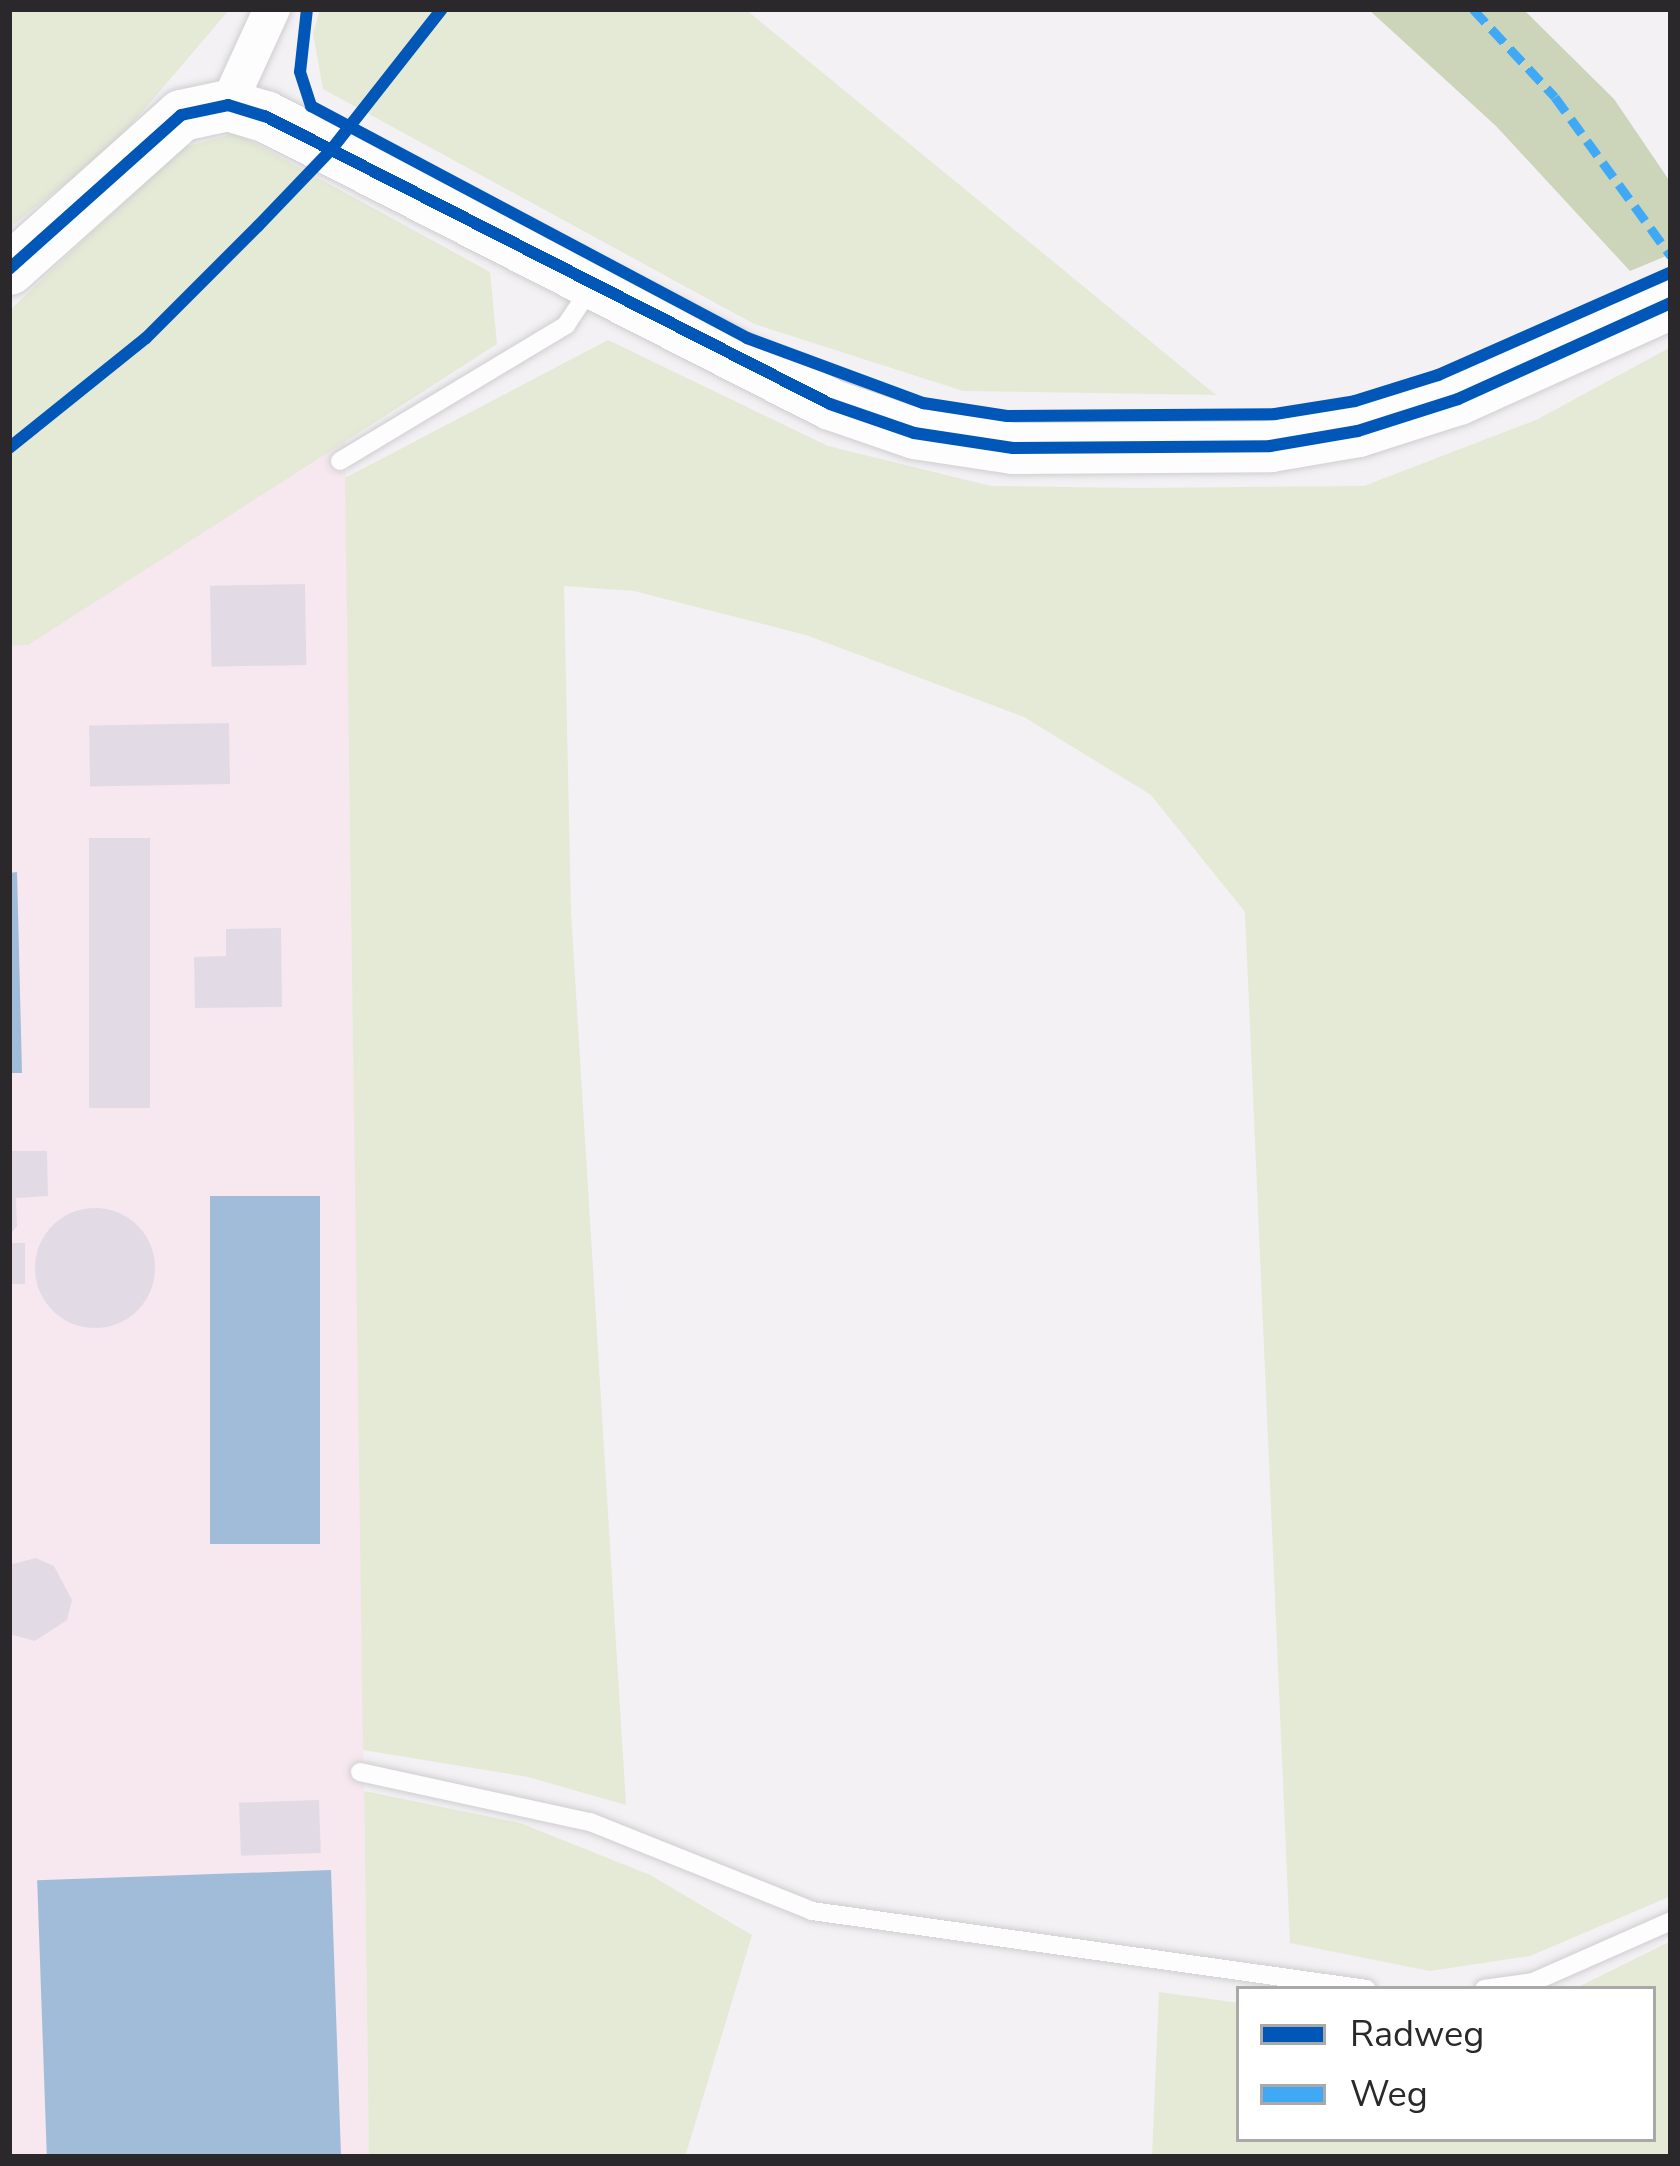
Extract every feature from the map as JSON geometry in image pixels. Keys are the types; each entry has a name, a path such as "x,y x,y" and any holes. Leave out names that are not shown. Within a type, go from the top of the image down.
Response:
{"street":[{"path":"228,105 272,9"},
{"path":"9,269 181,115 228,105 265,116 590,289 830,404 914,433 1013,448 1270,446 1358,431 1458,399 1671,303"}],"lane":[{"path":"340,461 566,326 590,289"},
{"path":"360,1772 590,1822 812,1911 1346,1986"},
{"path":"1505,1986 1533,1982 1671,1921"}],"shaded area":[{"path":"345,435 369,2157 9,2157 9,646 28,645"}],"green space":[{"path":"9,9 230,9 112,147 9,228"},
{"path":"320,9 745,9 1216,395 963,391 754,324 323,89 313,33"},
{"path":"1368,9 1523,9 1614,99 1671,183 1671,254 1630,271 1496,126"},
{"path":"236,133 490,272 497,344 28,645 9,646 9,311 181,148"},
{"path":"608,340 828,446 991,486 1137,488 1364,486 1536,420 1671,347 1671,1896 1530,1956 1430,1971 1290,1943 1245,912 1151,795 1024,717 806,635 634,591 564,586 571,912 626,1805 528,1777 363,1750 345,478"},
{"path":"364,1791 520,1823 650,1875 752,1935 685,2157 369,2157"},
{"path":"1671,1941 1671,2157 1152,2157 1159,1992 1236,2003 1236,2142 1656,2142 1656,1986 1580,1986"}],"water":[{"path":"17,872 22,1073 9,1073 9,873"},
{"path":"210,1196 320,1196 320,1544 210,1544"},
{"path":"331,1870 341,2157 47,2157 37,1880"}],"building":[{"path":"305,584 306,665 211,667 210,586"},
{"path":"229,723 230,784 90,786 89,725"},
{"path":"89,838 150,838 150,1108 89,1108"},
{"path":"281,928 282,1007 195,1008 194,957 226,956 226,929"},
{"path":"9,1151 47,1151 48,1196 16,1198 17,1226 9,1236"},
{"path":"95,1208 118,1213 137,1226 150,1245 155,1268 150,1291 137,1310 118,1323 95,1328 72,1323 53,1310 40,1291 35,1268 40,1245 53,1226 72,1213"},
{"path":"9,1243 25,1243 25,1284 9,1284"},
{"path":"36,1558 54,1566 72,1600 67,1620 35,1641 9,1634 9,1565"},
{"path":"319,1800 321,1853 241,1856 239,1803"}],"marked path":[{"path":"1473,9 1555,97 1671,256"}],"cycle path":[{"path":"307,9 300,72 311,106 747,338 923,403 1007,416 1275,414 1355,401 1438,375 1671,272"},
{"path":"9,448 146,338 258,226 331,150 442,9"},
{"path":"9,269 181,115 228,105 265,116 830,404 914,433 1013,448 1270,446 1358,431 1458,399 1671,303"}]}
